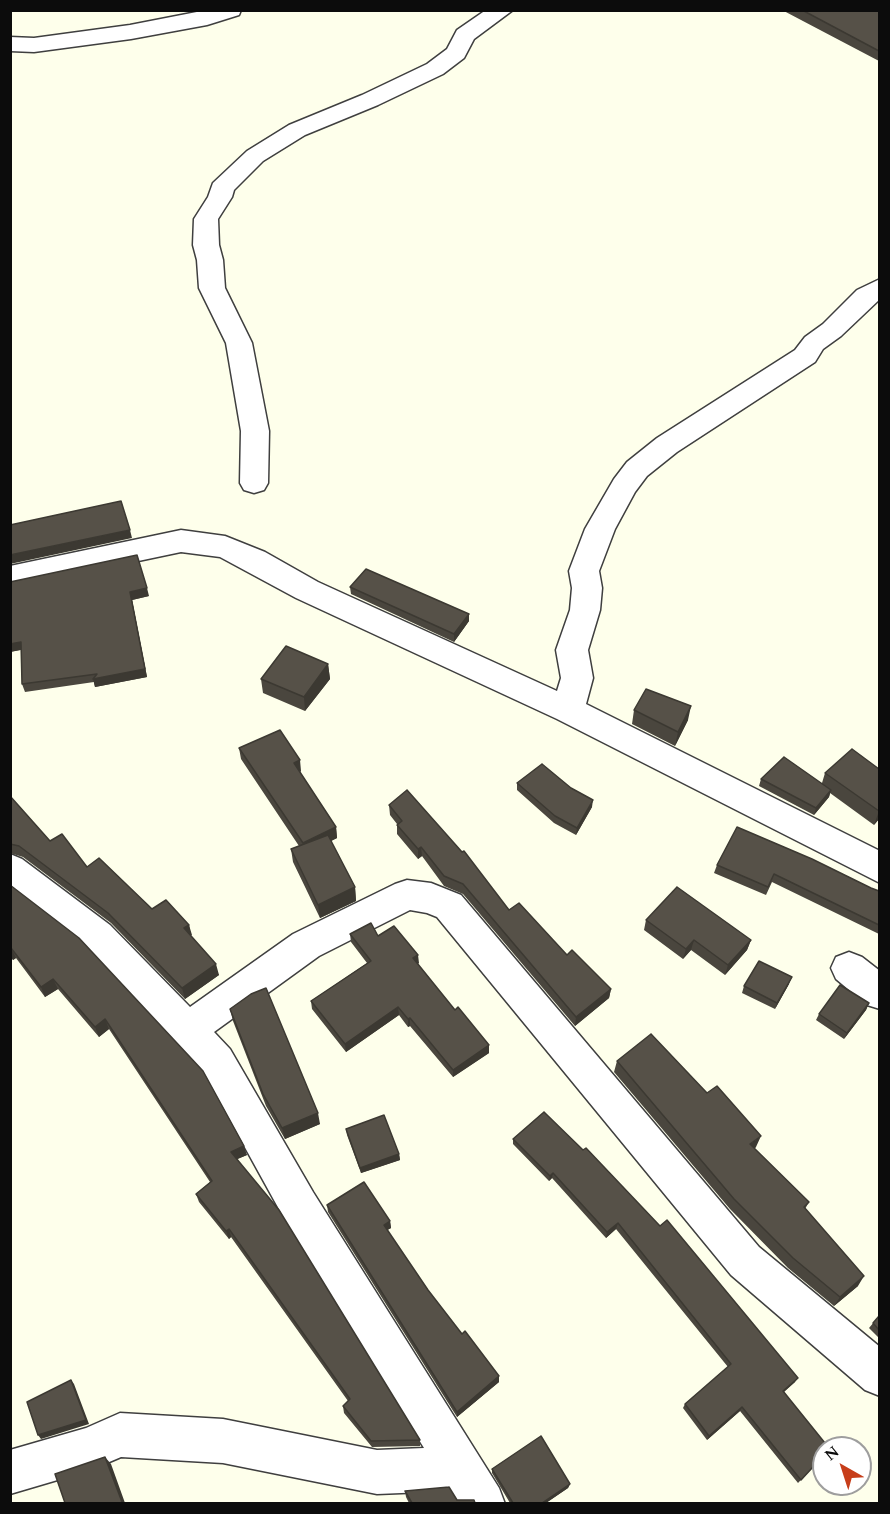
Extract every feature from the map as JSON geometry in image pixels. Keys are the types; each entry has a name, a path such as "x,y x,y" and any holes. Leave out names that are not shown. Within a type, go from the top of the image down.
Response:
{"street":[{"path":"10,44 34,45 132,32 154,26 200,20 231,10"},
{"path":"254,483 255,431 239,343 212,288 210,260 206,245 206,219 220,197 222,188 255,156 297,130 370,100 435,69 456,53 465,35 488,18 504,10"},
{"path":"568,710 577,678 572,650 585,609 587,588 584,571 600,529 624,486 637,469 685,432 805,356 814,343 832,330 866,296 879,287"},
{"path":"10,577 181,541 225,547 254,560 307,590 568,710 879,868"},
{"path":"10,869 97,936 217,1061 299,1206 471,1486"},
{"path":"187,1031 306,945 407,895 431,898 449,906 745,1261 879,1374"},
{"path":"849,968 879,993"},
{"path":"10,1472 88,1449 120,1434 223,1441 377,1472 471,1486"}],"building":[{"path":"802,10 879,10 879,51"},
{"path":"121,501 130,530 10,555 10,525"},
{"path":"137,555 147,588 130,592 145,669 93,679 97,674 22,684 21,642 10,644 10,582"},
{"path":"366,569 469,614 454,634 350,587"},
{"path":"286,646 328,664 304,697 261,679"},
{"path":"646,689 691,706 678,732 634,710"},
{"path":"280,730 300,760 294,763 336,827 303,843 239,748"},
{"path":"852,749 879,769 879,811 825,773"},
{"path":"784,757 831,790 816,808 761,779"},
{"path":"542,764 571,788 593,800 577,828 555,816 517,783"},
{"path":"407,790 462,852 464,851 509,910 519,903 567,955 572,950 611,989 576,1017 463,884 444,876 421,847 418,849 397,825 402,821 389,805"},
{"path":"10,796 50,841 62,834 87,867 99,858 152,909 166,900 189,925 184,928 216,964 182,988 108,913 19,846 10,844"},
{"path":"737,827 879,891 879,925 774,874 768,887 717,865"},
{"path":"328,835 355,887 318,905 291,849"},
{"path":"10,885 79,938 203,1071 244,1146 231,1152 279,1210 420,1440 371,1441 343,1406 350,1399 229,1229 226,1231 196,1194 212,1181 105,1019 95,1027 53,979 41,987 10,948"},
{"path":"677,887 751,940 728,965 694,940 686,949 646,920"},
{"path":"371,923 378,936 394,926 418,955 413,958 455,1010 458,1007 489,1045 453,1070 410,1018 408,1019 398,1007 345,1044 311,1001 371,961 350,934"},
{"path":"759,961 792,977 777,1003 744,986"},
{"path":"840,985 869,1003 847,1033 819,1014"},
{"path":"266,988 318,1113 282,1128 263,1094 230,1009 251,994"},
{"path":"651,1034 707,1093 717,1086 761,1136 750,1144 809,1202 804,1207 864,1276 840,1297 793,1258 734,1199 617,1061"},
{"path":"544,1112 583,1150 586,1148 660,1226 667,1220 798,1378 783,1391 819,1436 812,1436 812,1468 801,1480 742,1407 709,1436 685,1404 731,1364 618,1223 607,1232 553,1173 550,1176 513,1139"},
{"path":"384,1115 399,1154 360,1168 346,1129"},
{"path":"364,1182 390,1221 384,1225 428,1290 462,1334 465,1331 499,1376 457,1412 327,1205"},
{"path":"879,1316 879,1330 873,1323"},
{"path":"71,1380 86,1420 38,1435 27,1402"},
{"path":"541,1436 570,1484 542,1503 513,1503 492,1469"},
{"path":"105,1457 122,1502 65,1503 55,1474"},
{"path":"449,1487 457,1500 474,1500 475,1503 412,1503 405,1491"}]}
